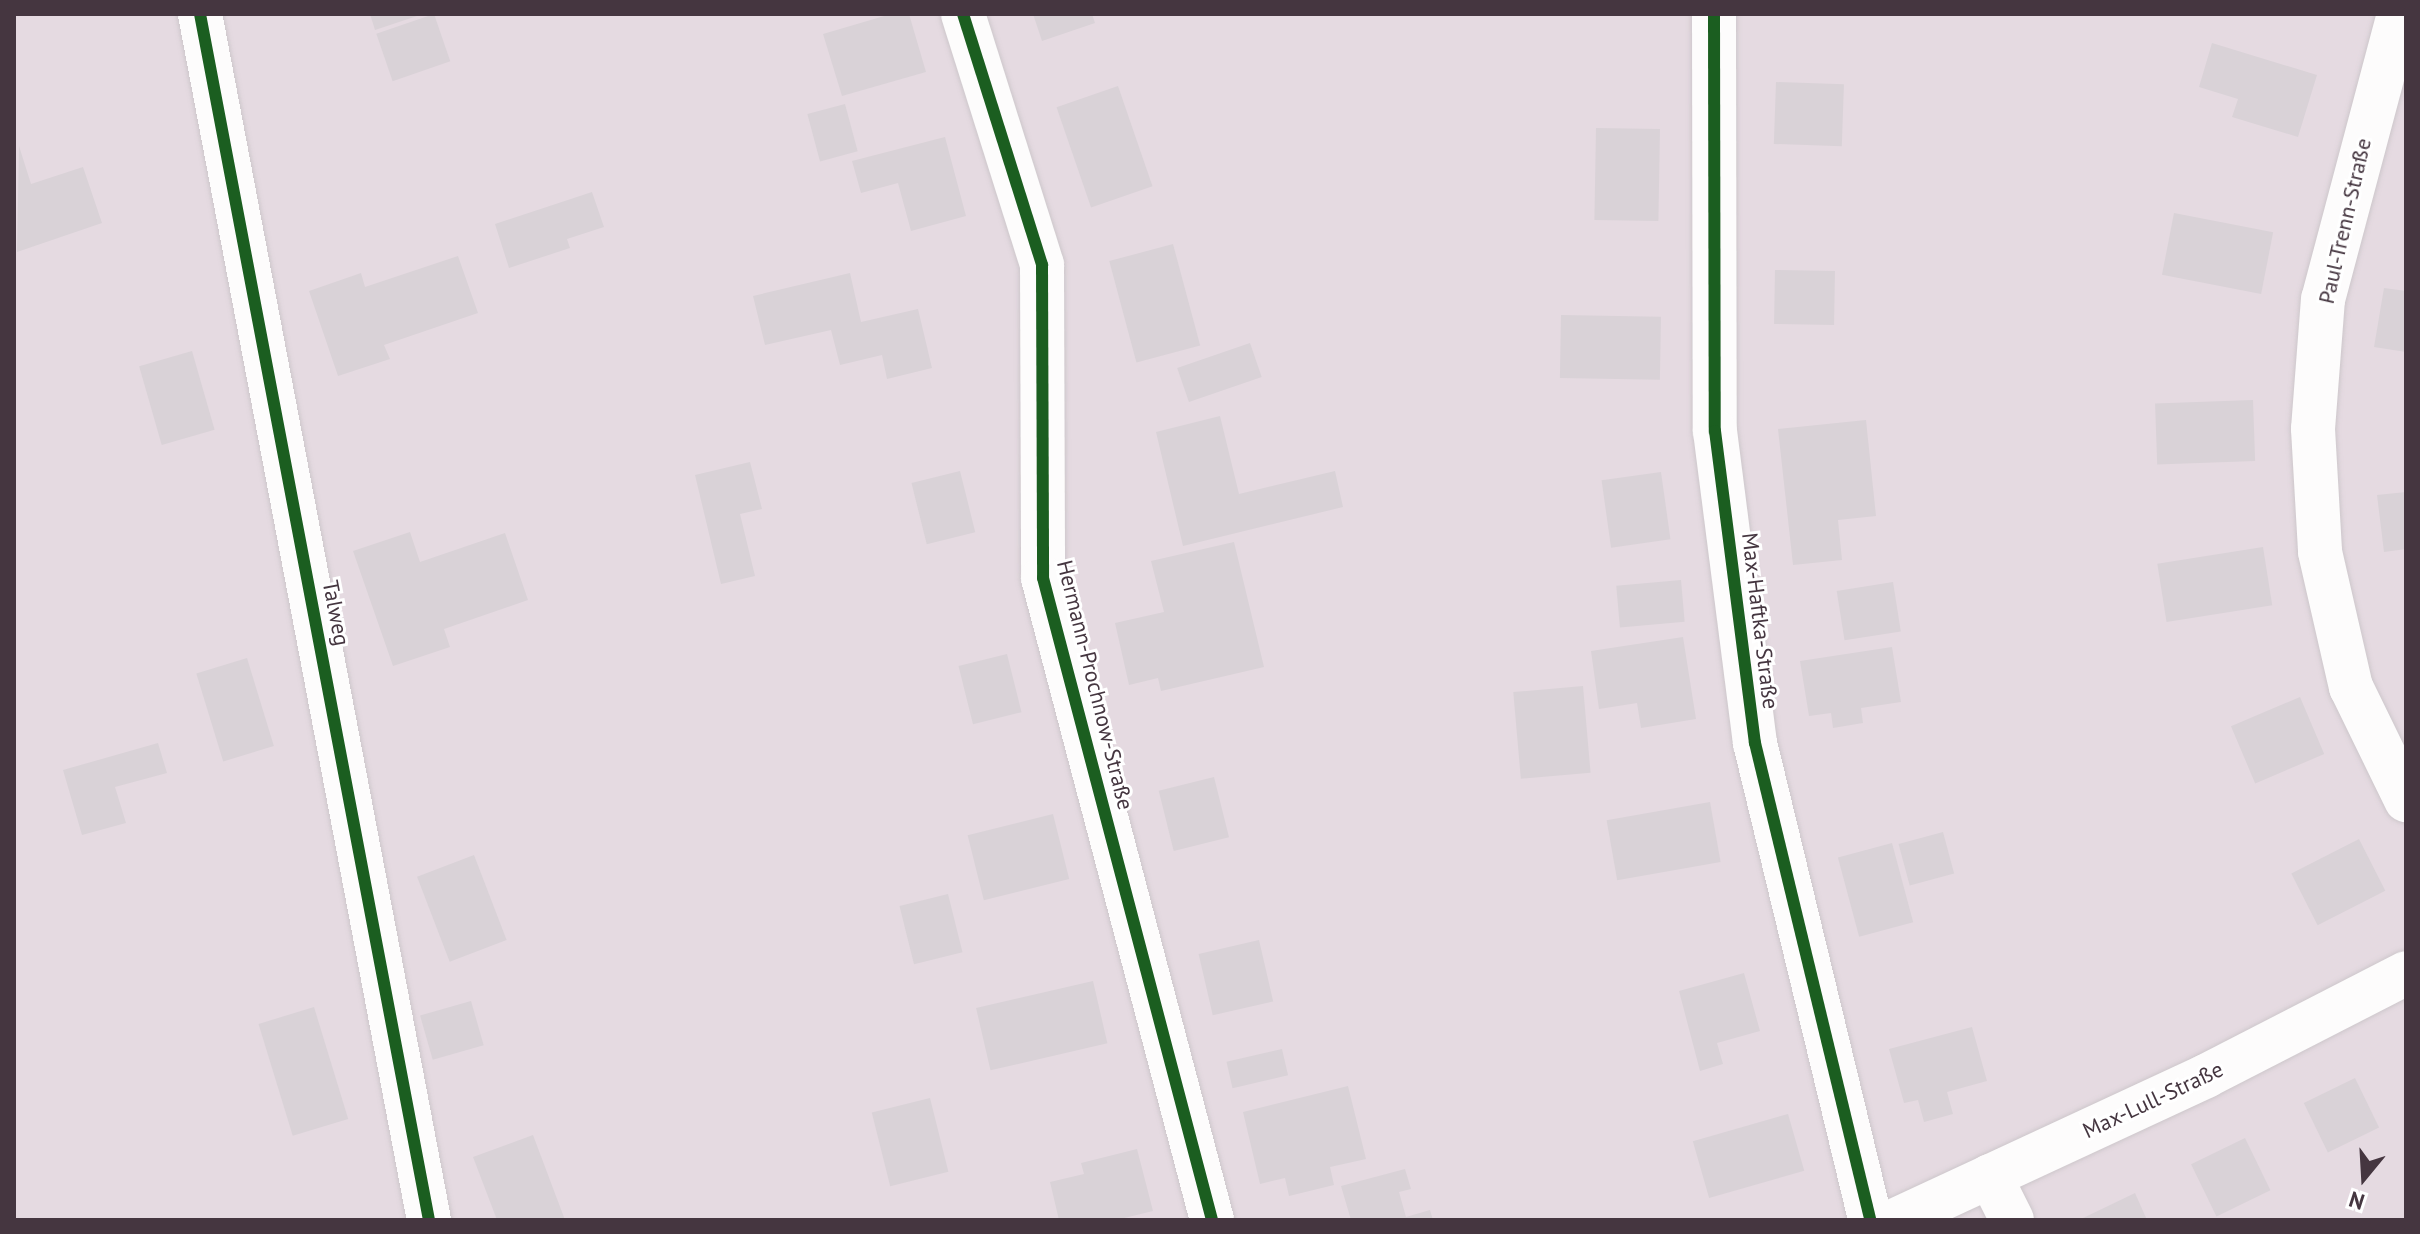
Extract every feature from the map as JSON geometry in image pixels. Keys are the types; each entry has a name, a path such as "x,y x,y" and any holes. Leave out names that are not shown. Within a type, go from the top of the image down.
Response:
{"street":[{"name":"Talweg","path":"200,14 429,1220"},
{"name":"Hermann-Prochnow-Straße","path":"963,14 1042,265 1043,578 1212,1220"},
{"name":"Max-Haftka-Straße","path":"1714,14 1715,431 1755,743 1870,1220"},
{"name":"Paul-Trenn-Straße","path":"2399,14 2323,299 2313,429 2320,552 2351,687 2406,800"},
{"name":"Max-Lull-Straße","path":"1896,1220 2206,1076 2406,973"},
{"path":"1990,1176 2012,1220"}],"shaded area":[{"path":"14,14 2406,14 2406,1220 14,1220"}],"building":[{"path":"370,14 420,14 420,15 375,30"},
{"path":"434,14 450,61 393,81 376,34"},
{"path":"891,14 909,14 926,72 842,96 823,34"},
{"path":"1033,14 1092,14 1095,23 1042,41"},
{"path":"2212,43 2317,75 2298,137 2232,117 2238,99 2199,87"},
{"path":"1776,82 1844,84 1842,146 1774,144"},
{"path":"1118,86 1153,186 1091,207 1057,107"},
{"path":"845,104 858,151 820,161 807,114"},
{"path":"1596,128 1660,129 1658,221 1594,220"},
{"path":"945,137 966,216 911,231 898,183 861,193 852,161"},
{"path":"19,146 31,184 83,167 102,223 17,252"},
{"path":"592,192 604,227 567,239 570,248 509,268 495,224"},
{"path":"2174,213 2273,232 2261,294 2162,275"},
{"path":"1173,244 1200,345 1136,363 1109,261"},
{"path":"458,256 478,313 384,345 390,359 338,376 309,291 361,273 365,287"},
{"path":"1775,270 1835,271 1834,325 1774,324"},
{"path":"850,273 861,322 918,309 932,368 887,379 882,355 840,365 831,330 765,345 753,296"},
{"path":"2384,288 2406,291 2406,352 2374,347"},
{"path":"1561,315 1661,317 1660,380 1560,378"},
{"path":"1250,343 1262,377 1189,402 1177,368"},
{"path":"192,351 215,430 162,445 139,366"},
{"path":"2253,400 2255,461 2157,464 2155,403"},
{"path":"1220,416 1239,494 1335,471 1343,507 1183,546 1156,432"},
{"path":"1866,420 1876,516 1838,520 1842,560 1793,565 1778,429"},
{"path":"750,462 762,509 740,514 755,576 721,584 695,475"},
{"path":"960,471 975,532 927,544 911,483"},
{"path":"1661,472 1670,539 1611,548 1602,480"},
{"path":"2406,492 2406,549 2384,552 2377,495"},
{"path":"410,532 420,562 505,533 528,600 444,629 450,647 393,666 353,551"},
{"path":"1234,542 1264,667 1161,691 1158,678 1129,685 1115,623 1164,612 1151,561"},
{"path":"2263,547 2272,605 2167,622 2157,564"},
{"path":"1681,580 1685,622 1620,628 1616,586"},
{"path":"1893,582 1901,631 1845,640 1837,591"},
{"path":"1683,637 1696,719 1641,728 1637,703 1599,709 1591,651"},
{"path":"1892,647 1901,702 1861,708 1863,723 1833,728 1831,713 1809,716 1800,661"},
{"path":"1007,654 1022,712 973,724 958,666"},
{"path":"247,658 274,746 223,761 196,673"},
{"path":"1583,686 1591,773 1521,779 1513,692"},
{"path":"2300,697 2324,754 2255,783 2231,726"},
{"path":"158,743 167,773 115,787 126,823 82,835 63,770"},
{"path":"1214,777 1229,837 1174,851 1159,791"},
{"path":"1710,802 1721,862 1617,880 1607,820"},
{"path":"1053,814 1069,879 984,900 968,835"},
{"path":"1943,832 1954,874 1910,885 1899,844"},
{"path":"2359,839 2385,891 2318,925 2291,874"},
{"path":"1892,843 1913,922 1859,937 1838,857"},
{"path":"474,855 507,940 450,962 417,877"},
{"path":"948,894 963,952 914,964 899,906"},
{"path":"1259,940 1273,1001 1213,1015 1199,954"},
{"path":"1744,973 1760,1031 1717,1043 1723,1064 1700,1071 1679,991"},
{"path":"1093,981 1107,1043 990,1070 976,1008"},
{"path":"471,1001 484,1045 433,1060 420,1016"},
{"path":"314,1007 348,1119 293,1136 259,1024"},
{"path":"1972,1027 1987,1081 1947,1092 1953,1114 1924,1122 1918,1100 1904,1103 1889,1049"},
{"path":"1282,1049 1288,1075 1233,1088 1226,1062"},
{"path":"2355,1078 2379,1127 2328,1152 2304,1103"},
{"path":"1348,1086 1366,1159 1330,1167 1334,1185 1289,1196 1285,1178 1260,1184 1243,1112"},
{"path":"930,1098 948,1172 890,1186 872,1113"},
{"path":"1788,1114 1804,1171 1709,1198 1693,1141"},
{"path":"533,1135 565,1220 497,1220 473,1157"},
{"path":"2245,1138 2270,1190 2216,1216 2191,1164"},
{"path":"1137,1149 1153,1211 1116,1220 1059,1220 1050,1182 1084,1174 1081,1163"},
{"path":"1405,1169 1411,1189 1399,1192 1406,1217 1430,1210 1433,1220 1351,1220 1341,1186"},
{"path":"2135,1193 2147,1220 2079,1220"}],"cycle path":[{"path":"200,14 429,1220"},
{"path":"963,14 1042,265 1043,578 1212,1220"},
{"path":"1714,14 1715,431 1755,743 1870,1220"}]}
